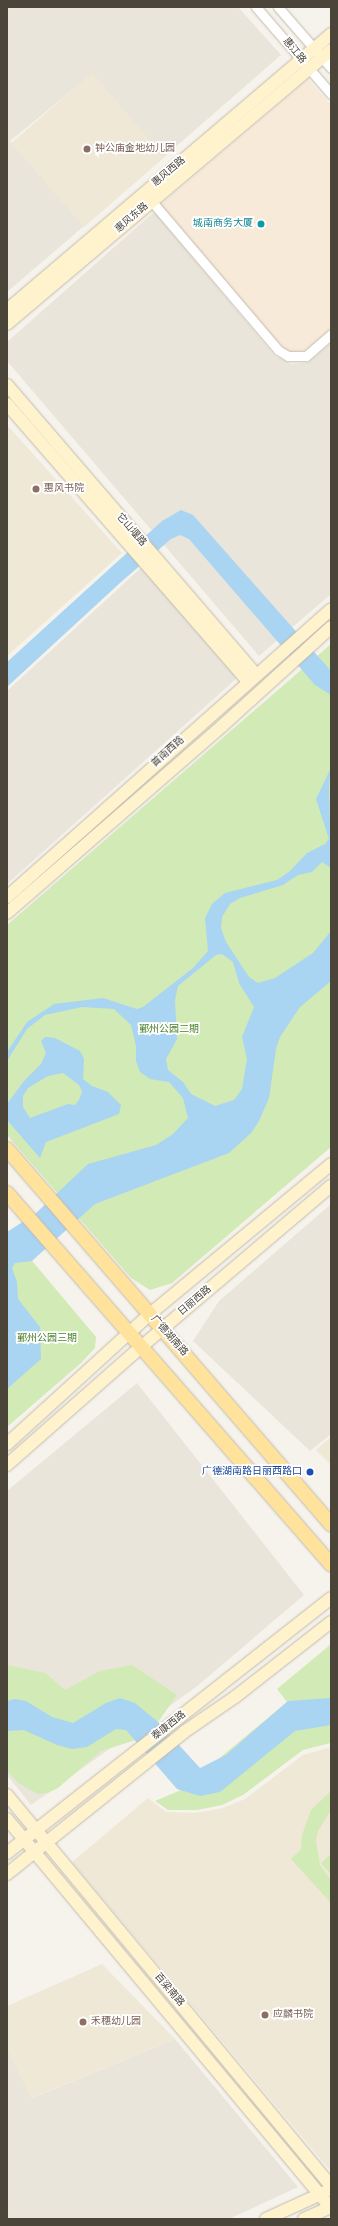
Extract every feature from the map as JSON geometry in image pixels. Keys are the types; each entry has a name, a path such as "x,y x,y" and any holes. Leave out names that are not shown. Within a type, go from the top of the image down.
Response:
{"main road":[{"name":"惠风西路","path":"7,310 148,197 301,59 331,34"},
{"name":"惠风东路","path":"7,324 148,197 327,54"},
{"name":"它山堰路","path":"7,385 252,677"},
{"name":"它山堰路","path":"7,404 252,677"},
{"name":"首南西路","path":"7,897 252,677 331,609"},
{"name":"首南西路","path":"7,913 222,726 331,627"},
{"name":"广德湖南路","path":"7,1149 331,1524"},
{"path":"7,1444 128,1333 244,1238 331,1164"},
{"name":"日丽西路","path":"7,1465 141,1347 331,1186"},
{"path":"7,1193 331,1564"},
{"name":"泰康西路","path":"7,1854 24,1839 331,1598"},
{"name":"泰康西路","path":"7,1874 184,1732 331,1622"},
{"name":"百梁南路","path":"7,1795 331,2186"},
{"name":"百梁南路","path":"7,1818 331,2208"},
{"path":"266,2219 331,2189"},
{"path":"304,2219 331,2208"}],"street":[{"name":"惠江路","path":"256,7 331,94"},
{"name":"惠江路","path":"278,7 314,48 327,54 331,68"},
{"path":"148,197 278,350 288,356 306,356 331,334"}],"shaded area":[{"path":"7,7 238,7 281,55 164,157 92,74 10,141 84,226 7,292"},
{"name":"钟公庙金地幼儿园","path":"92,73 165,157 84,227 11,143"},
{"path":"308,79 331,105 331,329 307,350 289,353 280,347 160,205"},
{"path":"154,212 275,356 291,364 309,362 331,343 331,594 259,656 7,361 7,342"},
{"name":"惠风书院","path":"7,425 122,553 7,656"},
{"path":"142,567 237,678 7,884 7,691"},
{"path":"331,1204 331,1434 310,1451 193,1341 219,1301"},
{"path":"137,1383 304,1595 196,1687 31,1805 7,1775 7,1491"},
{"path":"331,1437 331,1465 316,1450"},
{"name":"应麟书院","path":"331,1747 331,2167 329,2169 72,1862 148,1798 166,1812 196,1813 223,1808 245,1799 303,1755"},
{"name":"禾穗幼儿园","path":"102,1964 175,2039 31,2098 7,2048 7,2006"},
{"path":"175,2039 298,2187 229,2219 7,2219 7,2048 32,2098"}],"green space":[{"name":"鄞州公园二期","path":"331,644 331,1147 172,1283 150,1290 131,1278 7,1135 7,925"},
{"name":"鄞州公园三期","path":"7,1231 96,1337 95,1348 81,1363 7,1427"},
{"path":"331,1644 331,1743 303,1750 243,1795 222,1805 197,1810 168,1810 155,1801 181,1790 287,1702 277,1689"},
{"path":"7,1665 45,1673 65,1690 100,1671 132,1665 177,1695 158,1722 136,1740 101,1751 58,1788 48,1793 38,1794 18,1783 7,1770"},
{"path":"331,1791 331,1810 318,1831 316,1841 320,1865 331,1880 331,1903 291,1859 301,1849 302,1835 311,1810"},
{"path":"331,1854 331,1875 321,1863"}],"water":[{"path":"181,510 193,515 331,671 331,695 315,685 189,539 180,535 171,539 121,582 7,687 7,662 162,521"},
{"path":"331,768 329,784 331,868 322,862 312,872 298,875 283,885 240,898 230,904 222,917 221,928 226,942 249,977 258,983 275,978 313,953 331,931 331,981 300,1007 280,1037 276,1049 269,1098 259,1121 251,1133 229,1153 95,1204 32,1261 15,1263 12,1268 17,1282 18,1299 40,1327 41,1359 7,1389 7,1232 35,1214 88,1164 156,1145 173,1134 188,1118 183,1098 169,1082 150,1079 140,1072 136,1061 136,1046 131,1025 114,1009 82,1007 45,1015 27,1029 7,1061 7,1052 27,1022 54,1004 103,998 137,1009 143,1007 193,968 208,951 205,918 212,904 225,893 277,880 290,871 307,853 325,844 329,839 316,799","holes":["222,954 233,962 239,983 254,1007 242,1037 247,1059 242,1089 234,1100 215,1106 191,1094 183,1082 168,1070 166,1059 177,1039 175,1000 178,986 216,955"]},
{"path":"45,1037 55,1038 80,1051 84,1059 83,1079 92,1086 108,1092 121,1105 119,1114 46,1142 40,1158 7,1120 7,1104 24,1081 41,1064 46,1053 41,1041","holes":["63,1073 79,1085 82,1092 75,1105 68,1104 30,1118 23,1107 23,1096 28,1088 48,1076"]},
{"path":"120,1698 135,1703 158,1722 200,1768 226,1755 288,1701 331,1698 331,1725 295,1731 220,1792 200,1796 177,1789 126,1730 116,1729 87,1747 72,1749 57,1745 24,1730 7,1731 7,1701 15,1699 26,1701 52,1717 73,1723 106,1703"}],"place":[{"name":"钟公庙金地幼儿园","path":"87,149"},
{"name":"城南商务大厦","path":"261,224"},
{"name":"惠风书院","path":"36,489"},
{"name":"广德湖南路日丽西路口","path":"310,1472"},
{"name":"应麟书院","path":"265,2015"},
{"name":"禾穗幼儿园","path":"83,2022"}]}
